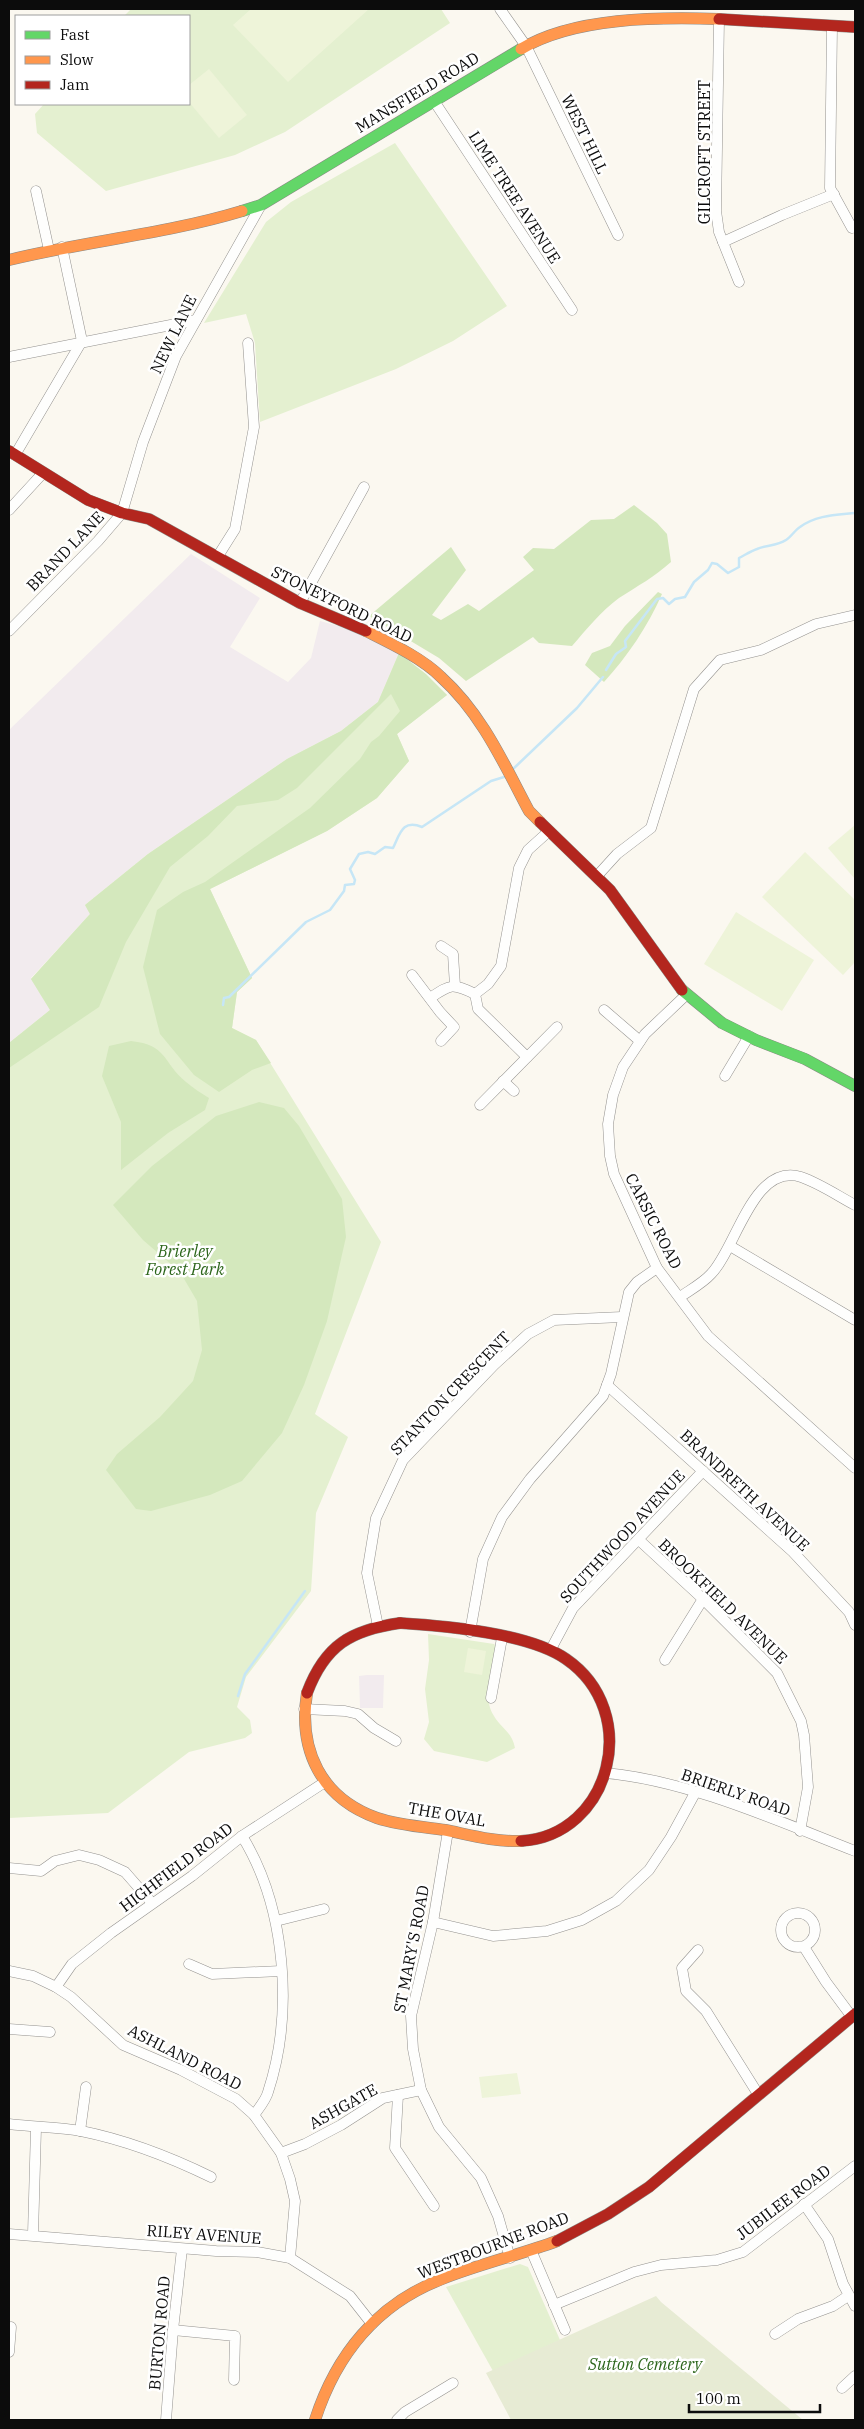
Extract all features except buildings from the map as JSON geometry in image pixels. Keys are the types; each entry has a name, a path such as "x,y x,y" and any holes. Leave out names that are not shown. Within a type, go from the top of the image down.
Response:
{"main road":[{"name":"MANSFIELD ROAD","path":"9,260 62,247 206,222 261,205 526,46 559,33 661,13 719,19 855,28"},
{"name":"STONEYFORD ROAD","path":"12,453 88,500 122,513 149,519 300,603 359,627 412,656 441,676 484,726 496,743 511,780 529,812 548,832 597,876 628,912 673,980 686,996 722,1023 805,1059 855,1086"},
{"name":"THE OVAL","path":"420,1624 470,1632 550,1649 565,1657 583,1673 596,1690 604,1706 610,1731 605,1773 594,1796 580,1813 563,1826 536,1838 506,1841 393,1821 361,1813 348,1805 325,1782 308,1752 304,1730 304,1709 314,1676 333,1649 357,1632 378,1626 420,1624"},
{"name":"WESTBOURNE ROAD","path":"315,2420 324,2391 336,2366 354,2342 399,2300 452,2275 510,2258 561,2240 634,2198 854,2016"}],"street":[{"name":"WEST HILL","path":"500,9 526,46 618,235"},
{"name":"GILCROFT STREET","path":"719,19 716,211 723,242 739,282"},
{"path":"832,26 830,188 852,228"},
{"name":"LIME TREE AVENUE","path":"434,101 572,310"},
{"path":"36,191 49,250"},
{"path":"723,242 782,214 834,194"},
{"name":"NEW LANE","path":"122,513 143,442 176,356 216,281 261,205"},
{"path":"12,453 82,341 62,247"},
{"path":"9,357 82,341 196,320"},
{"path":"218,556 235,529 254,427 248,343"},
{"path":"9,510 43,473"},
{"path":"300,603 364,487"},
{"name":"BRAND LANE","path":"9,630 98,541 122,513"},
{"path":"597,876 617,854 651,828 694,689 706,674 720,660 761,650 816,624 855,615"},
{"path":"475,994 488,984 501,966 520,868 528,850 548,832"},
{"path":"441,946 453,954 455,986"},
{"path":"412,975 454,1027 441,1041"},
{"path":"430,998 448,986 455,986 475,994"},
{"path":"475,994 478,1008 526,1057"},
{"name":"CARSIC ROAD","path":"686,996 640,1041 623,1067 610,1108 608,1140 617,1183 657,1268 708,1336 855,1468"},
{"path":"604,1010 640,1041"},
{"path":"480,1105 557,1027"},
{"path":"725,1076 749,1036"},
{"path":"503,1081 514,1091"},
{"path":"680,1298 711,1274 730,1246 755,1195 772,1181 782,1176 800,1176 855,1205"},
{"path":"730,1246 855,1320"},
{"path":"470,1632 483,1559 502,1517 530,1479 603,1396 611,1374 629,1292 637,1282 657,1268"},
{"name":"STANTON CRESCENT","path":"378,1626 367,1574 376,1518 403,1460 494,1365 528,1334 554,1320 581,1317 622,1317"},
{"name":"BRANDRETH AVENUE","path":"607,1385 793,1552 849,1612 855,1625"},
{"name":"SOUTHWOOD AVENUE","path":"550,1649 573,1608 704,1471"},
{"name":"BROOKFIELD AVENUE","path":"639,1540 703,1599 777,1673 801,1721 807,1757 808,1787 800,1831"},
{"path":"665,1660 703,1599"},
{"path":"491,1698 502,1638"},
{"path":"304,1709 346,1710 358,1714 374,1728 396,1741"},
{"name":"BRIERLY ROAD","path":"605,1773 643,1778 743,1808 855,1852"},
{"name":"HIGHFIELD ROAD","path":"56,1987 72,1964 152,1903 192,1876 242,1836 325,1782"},
{"path":"433,1922 493,1936 547,1931 582,1920 616,1901 649,1870 671,1837 695,1793"},
{"name":"ST MARY'S ROAD","path":"448,1831 433,1922 411,2016 413,2049 421,2090 439,2127 481,2178 498,2216 510,2258"},
{"path":"242,1836 257,1860 276,1921 281,1971 281,2034 268,2094 254,2115"},
{"path":"9,1868 40,1871 54,1860 79,1855 99,1860 125,1872 152,1903"},
{"path":"276,1921 324,1909"},
{"path":"804,1947 826,1982 854,2016"},
{"path":"698,1950 682,1968 686,1991 706,2011 758,2094"},
{"path":"189,1964 212,1974 281,1971"},
{"name":"ASHLAND ROAD","path":"9,1971 33,1976 56,1987 71,1997 123,2045 181,2070 236,2099 254,2115 281,2153"},
{"path":"9,2029 50,2032"},
{"path":"80,2131 86,2088"},
{"name":"ASHGATE","path":"281,2153 305,2144 341,2125 383,2098 421,2090"},
{"path":"398,2095 395,2148 434,2206"},
{"path":"9,2124 80,2131 173,2159 211,2177"},
{"path":"33,2234 36,2128"},
{"path":"281,2153 294,2201 290,2258"},
{"name":"JUBILEE ROAD","path":"554,2305 634,2272 661,2265 717,2260 743,2252 855,2166"},
{"path":"804,2204 828,2239 848,2296 855,2306"},
{"name":"RILEY AVENUE","path":"9,2234 33,2234 182,2249 257,2252 290,2258 350,2296 372,2324"},
{"name":"BURTON ROAD","path":"166,2420 182,2249"},
{"path":"531,2250 566,2330"},
{"path":"775,2334 798,2319 832,2306 848,2296"},
{"path":"9,2352 11,2327"},
{"path":"173,2330 235,2336 234,2380"},
{"path":"842,2388 855,2376"},
{"path":"397,2420 405,2412 453,2383"}],"shaded area":[{"path":"191,554 260,598 230,647 288,682 311,658 320,621 346,628 399,653 378,702 341,731 287,759 148,854 85,905 91,913 31,978 50,1010 9,1043 9,730"},
{"path":"384,1675 383,1708 360,1708 359,1676"}],"green space":[{"path":"131,9 441,9 450,23 285,132 235,155 106,191 37,133 35,114 43,105 190,105 190,15 125,15"},
{"path":"251,9 369,9 288,82 233,25"},
{"path":"209,69 247,115 219,138 190,103 190,84"},
{"path":"395,143 507,306 453,341 396,369 260,422 255,343 246,314 204,323 266,222 291,202"},
{"path":"634,505 657,523 667,534 671,562 612,603 572,646 539,643 533,637 466,681 439,658 369,616 451,547 466,570 432,615 441,620 468,604 479,611 534,570 523,557 533,548 554,549 591,520 614,519"},
{"path":"658,592 662,594 644,629 629,652 604,682 585,665 592,653 610,646 625,626"},
{"name":"Brierley Forest Park","path":"399,653 447,695 397,734 409,761 377,798 327,831 210,889 252,978 237,992 232,1028 256,1040 381,1242 315,1414 348,1437 316,1513 311,1591 246,1677 237,1707 250,1720 252,1733 245,1738 189,1752 108,1813 9,1818 9,1043 50,1010 31,979 90,914 85,905 148,854 287,759 341,731 378,702"},
{"path":"399,653 426,674 447,695 397,734 409,761 377,798 327,831 210,889 252,978 237,992 232,1028 256,1040 271,1063 252,1070 219,1092 194,1075 160,1034 143,967 157,910 183,892 205,882 310,808 360,759 371,742 379,736 400,711 391,694 297,788 278,800 237,806 208,836 170,867 126,942 99,1007 9,1068 9,1043 50,1010 31,979 90,914 85,905 148,854 287,759 341,731 378,702"},
{"path":"855,825 855,879 828,848"},
{"path":"805,852 855,900 855,962 843,975 762,897"},
{"path":"736,912 814,960 782,1011 704,964"},
{"path":"131,1041 152,1046 158,1050 178,1075 209,1098 205,1110 168,1133 121,1170 121,1122 102,1076 109,1046"},
{"path":"259,1102 284,1108 299,1126 342,1199 346,1237 327,1321 304,1385 282,1433 242,1481 210,1495 151,1511 136,1509 106,1470 117,1454 160,1417 193,1381 202,1350 197,1301 180,1272 143,1240 113,1205 152,1166 216,1116"},
{"path":"428,1634 494,1644 497,1647 489,1681 488,1700 494,1716 509,1734 515,1748 487,1762 434,1751 424,1739 429,1722 425,1689 429,1660"},
{"path":"468,1648 486,1651 482,1675 464,1672"},
{"path":"517,2073 521,2094 482,2098 479,2077"},
{"path":"520,2264 528,2267 560,2340 493,2371 446,2287"},
{"name":"Sutton Cemetery","path":"656,2296 803,2420 511,2420 486,2373"}],"waterway":[{"path":"606,670 616,654 626,647 625,641 657,599 663,598 669,604 675,599 685,597 694,582 708,570 712,563 717,564 728,573 739,567 739,558 760,548 783,542 806,523 826,516 855,513"},
{"path":"512,770 577,708 603,677"},
{"path":"223,1005 224,998 229,997 306,922 330,910 344,891 345,885 354,884 355,880 350,869 359,854 368,852 375,854 385,847 393,848 400,833 406,826 415,825 422,827 491,781 504,777"},
{"path":"238,1696 245,1674 305,1591"}],"traffic: fast":[{"path":"242,211 261,205 521,49"},
{"path":"682,990 722,1023 756,1040 805,1059 855,1086"}],"traffic: slow":[{"path":"521,49 542,38 591,25 617,21 670,18 719,19"},
{"path":"9,260 184,226 242,211"},
{"path":"366,631 425,663 456,691 491,740 529,811 540,822"},
{"path":"307,1693 306,1734 310,1752 328,1785 341,1798 377,1818 393,1822 492,1839 521,1841"},
{"path":"315,2420 324,2396 347,2353 362,2334 398,2302 442,2279 557,2241"}],"traffic: jam":[{"path":"719,19 855,27"},
{"path":"9,451 88,500 122,513 149,519 300,603 366,631"},
{"path":"540,822 610,890 682,990"},
{"path":"400,1623 486,1632 531,1643 550,1650 566,1659 590,1682 604,1709 609,1739 606,1768 595,1795 577,1818 552,1834 521,1841"},
{"path":"307,1693 322,1663 342,1643 367,1630 400,1623"},
{"path":"557,2241 608,2214 649,2187 855,2014"}]}
